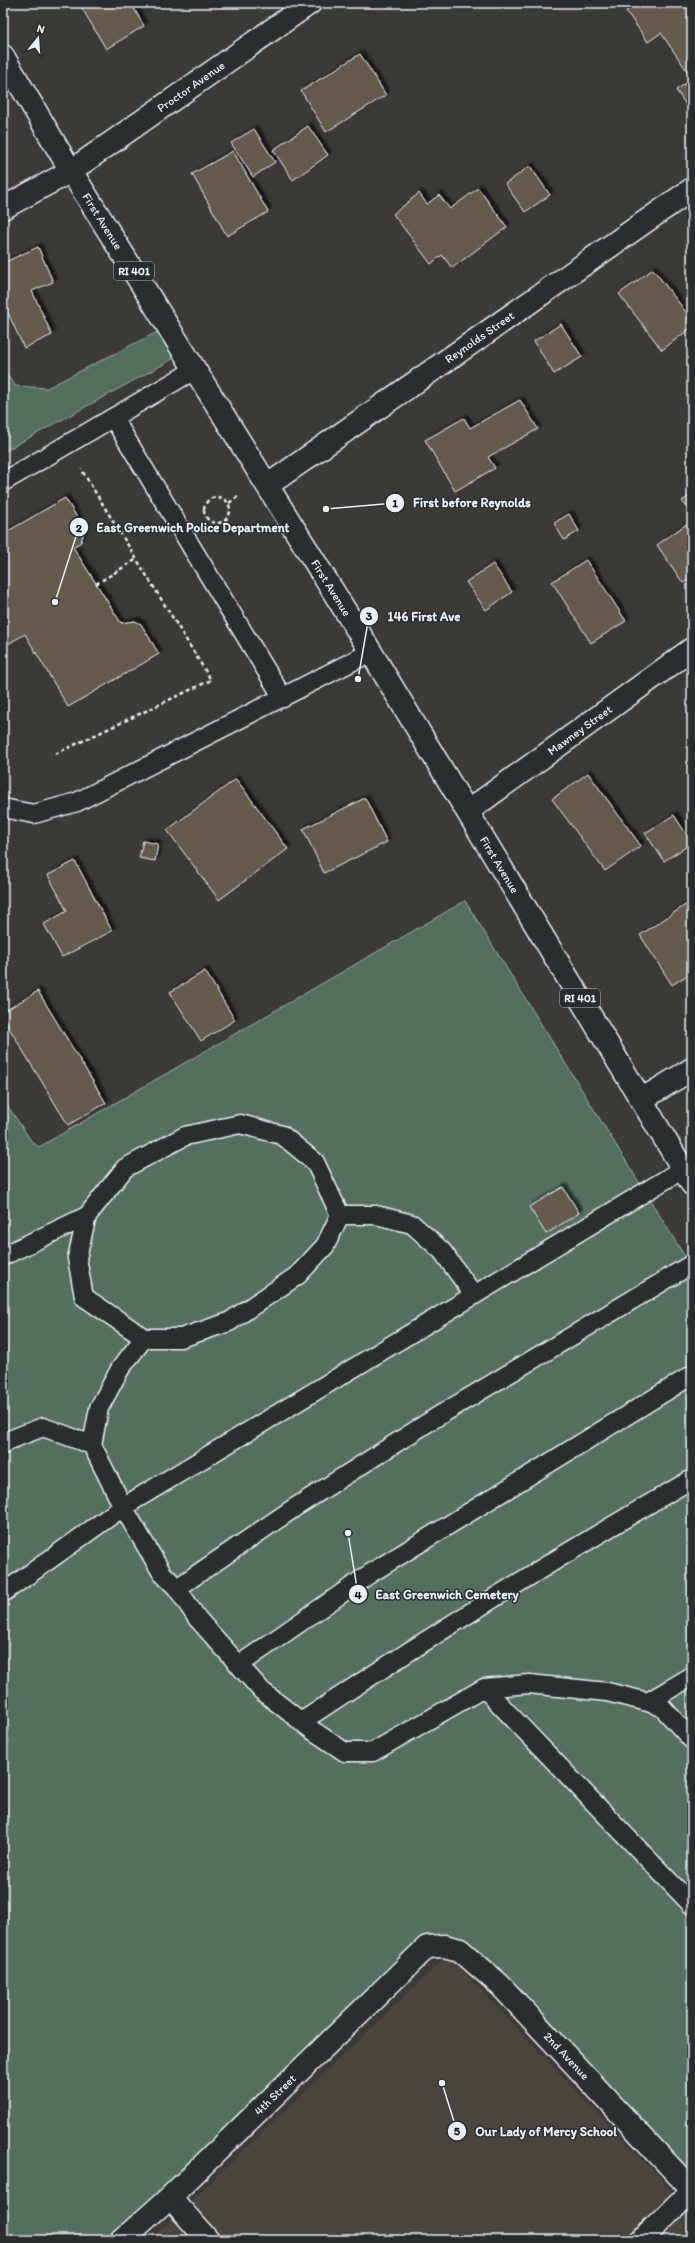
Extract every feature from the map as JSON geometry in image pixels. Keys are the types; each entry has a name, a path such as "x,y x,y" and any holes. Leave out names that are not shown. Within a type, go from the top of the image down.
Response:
{"street":[{"name":"Proctor Avenue","path":"3,208 72,171 310,3"},
{"name":"First Avenue","path":"3,56 72,171 371,652 688,1177"},
{"name":"Reynolds Street","path":"268,485 692,189"},
{"name":"Mawney Street","path":"468,811 692,649"},
{"path":"641,1100 692,1069"},
{"name":"2nd Avenue","path":"427,1947 444,1946 460,1950 500,1985 692,2190"},
{"name":"4th Street","path":"122,2240 170,2197 427,1947"},
{"path":"641,2240 679,2203 692,2194"},
{"path":"170,2197 208,2240"}],"lane":[{"path":"3,482 114,419 196,369"},
{"path":"114,419 283,698"},
{"path":"3,808 34,814 78,802 371,652"},
{"path":"240,1124 282,1135 315,1162 340,1215 325,1246 298,1275 229,1322 181,1338 144,1338 84,1297 77,1258 87,1216 125,1168 185,1136 240,1124"},
{"path":"3,1594 123,1507 474,1295 688,1177"},
{"path":"340,1215 376,1215 412,1224 442,1251 474,1295"},
{"path":"3,1256 87,1216"},
{"path":"177,1588 294,1508 434,1418 692,1264"},
{"path":"144,1338 120,1369 99,1408 92,1445 123,1507 162,1572 177,1588 196,1618 262,1691 301,1722 346,1752 373,1752 484,1688 529,1684 607,1692 648,1702 662,1707 692,1740"},
{"path":"239,1665 371,1573 692,1375"},
{"path":"3,1445 7,1441 43,1427 92,1445"},
{"path":"301,1722 436,1633 612,1525 692,1479"},
{"path":"648,1702 692,1676"},
{"path":"484,1688 692,1905"}],"path":[{"path":"55,754 211,680 78,465"},
{"path":"229,503 242,494"},
{"path":"217,497 229,503 230,513 224,521 214,523 206,517 204,510 206,504 211,499 217,497"},
{"path":"96,584 137,559"}],"shaded area":[{"path":"448,1955 692,2212 692,2240 150,2240"}],"green space":[{"path":"167,327 184,353 3,452 3,371 16,386 47,388"},
{"path":"465,901 692,1268 692,2185 446,1944 119,2240 3,2240 3,1099 32,1142 39,1147"}],"building":[{"path":"79,3 131,3 144,26 106,49"},
{"path":"638,3 690,3 692,6 692,78 661,33 648,42 626,11"},
{"path":"360,54 386,95 326,132 301,91"},
{"path":"692,79 692,112 691,112 676,90"},
{"path":"308,126 328,155 293,180 273,150"},
{"path":"254,129 275,162 253,177 231,143"},
{"path":"233,151 268,212 227,236 192,174"},
{"path":"530,166 550,195 525,212 505,184"},
{"path":"478,188 507,227 452,268 442,255 431,264 393,214 419,193 427,204 439,195 450,209"},
{"path":"38,247 53,282 32,291 52,335 24,348 3,302 3,263"},
{"path":"653,269 692,320 692,327 662,350 619,294"},
{"path":"561,324 582,357 554,374 534,341"},
{"path":"520,400 538,429 488,457 495,468 455,491 425,440 464,418 470,428"},
{"path":"692,494 692,514 682,501"},
{"path":"65,498 83,527 81,542 73,547 121,623 135,621 141,624 159,654 68,707 25,634 3,647 3,534"},
{"path":"569,514 579,531 564,540 554,523"},
{"path":"692,520 692,577 683,583 657,545"},
{"path":"586,560 626,621 591,643 552,582"},
{"path":"493,564 512,592 486,610 466,582"},
{"path":"692,712 692,723 687,716"},
{"path":"588,773 641,846 605,871 552,799"},
{"path":"236,779 288,849 219,900 167,830"},
{"path":"365,798 387,842 324,873 303,829"},
{"path":"674,815 692,843 664,861 645,833"},
{"path":"143,841 158,844 155,861 139,858"},
{"path":"75,861 112,931 62,957 44,924 67,911 48,875"},
{"path":"690,902 692,905 692,972 672,985 640,935"},
{"path":"205,971 235,1020 201,1041 170,992"},
{"path":"38,991 106,1103 68,1125 3,1018 3,1012"},
{"path":"563,1187 579,1213 546,1234 529,1207"}],"place":[{"name":"First before Reynolds","path":"326,509"},
{"name":"East Greenwich Police Department","path":"55,602"},
{"name":"146 First Ave","path":"358,679"},
{"name":"East Greenwich Cemetery","path":"348,1533"},
{"name":"Our Lady of Mercy School","path":"442,2083"}]}
